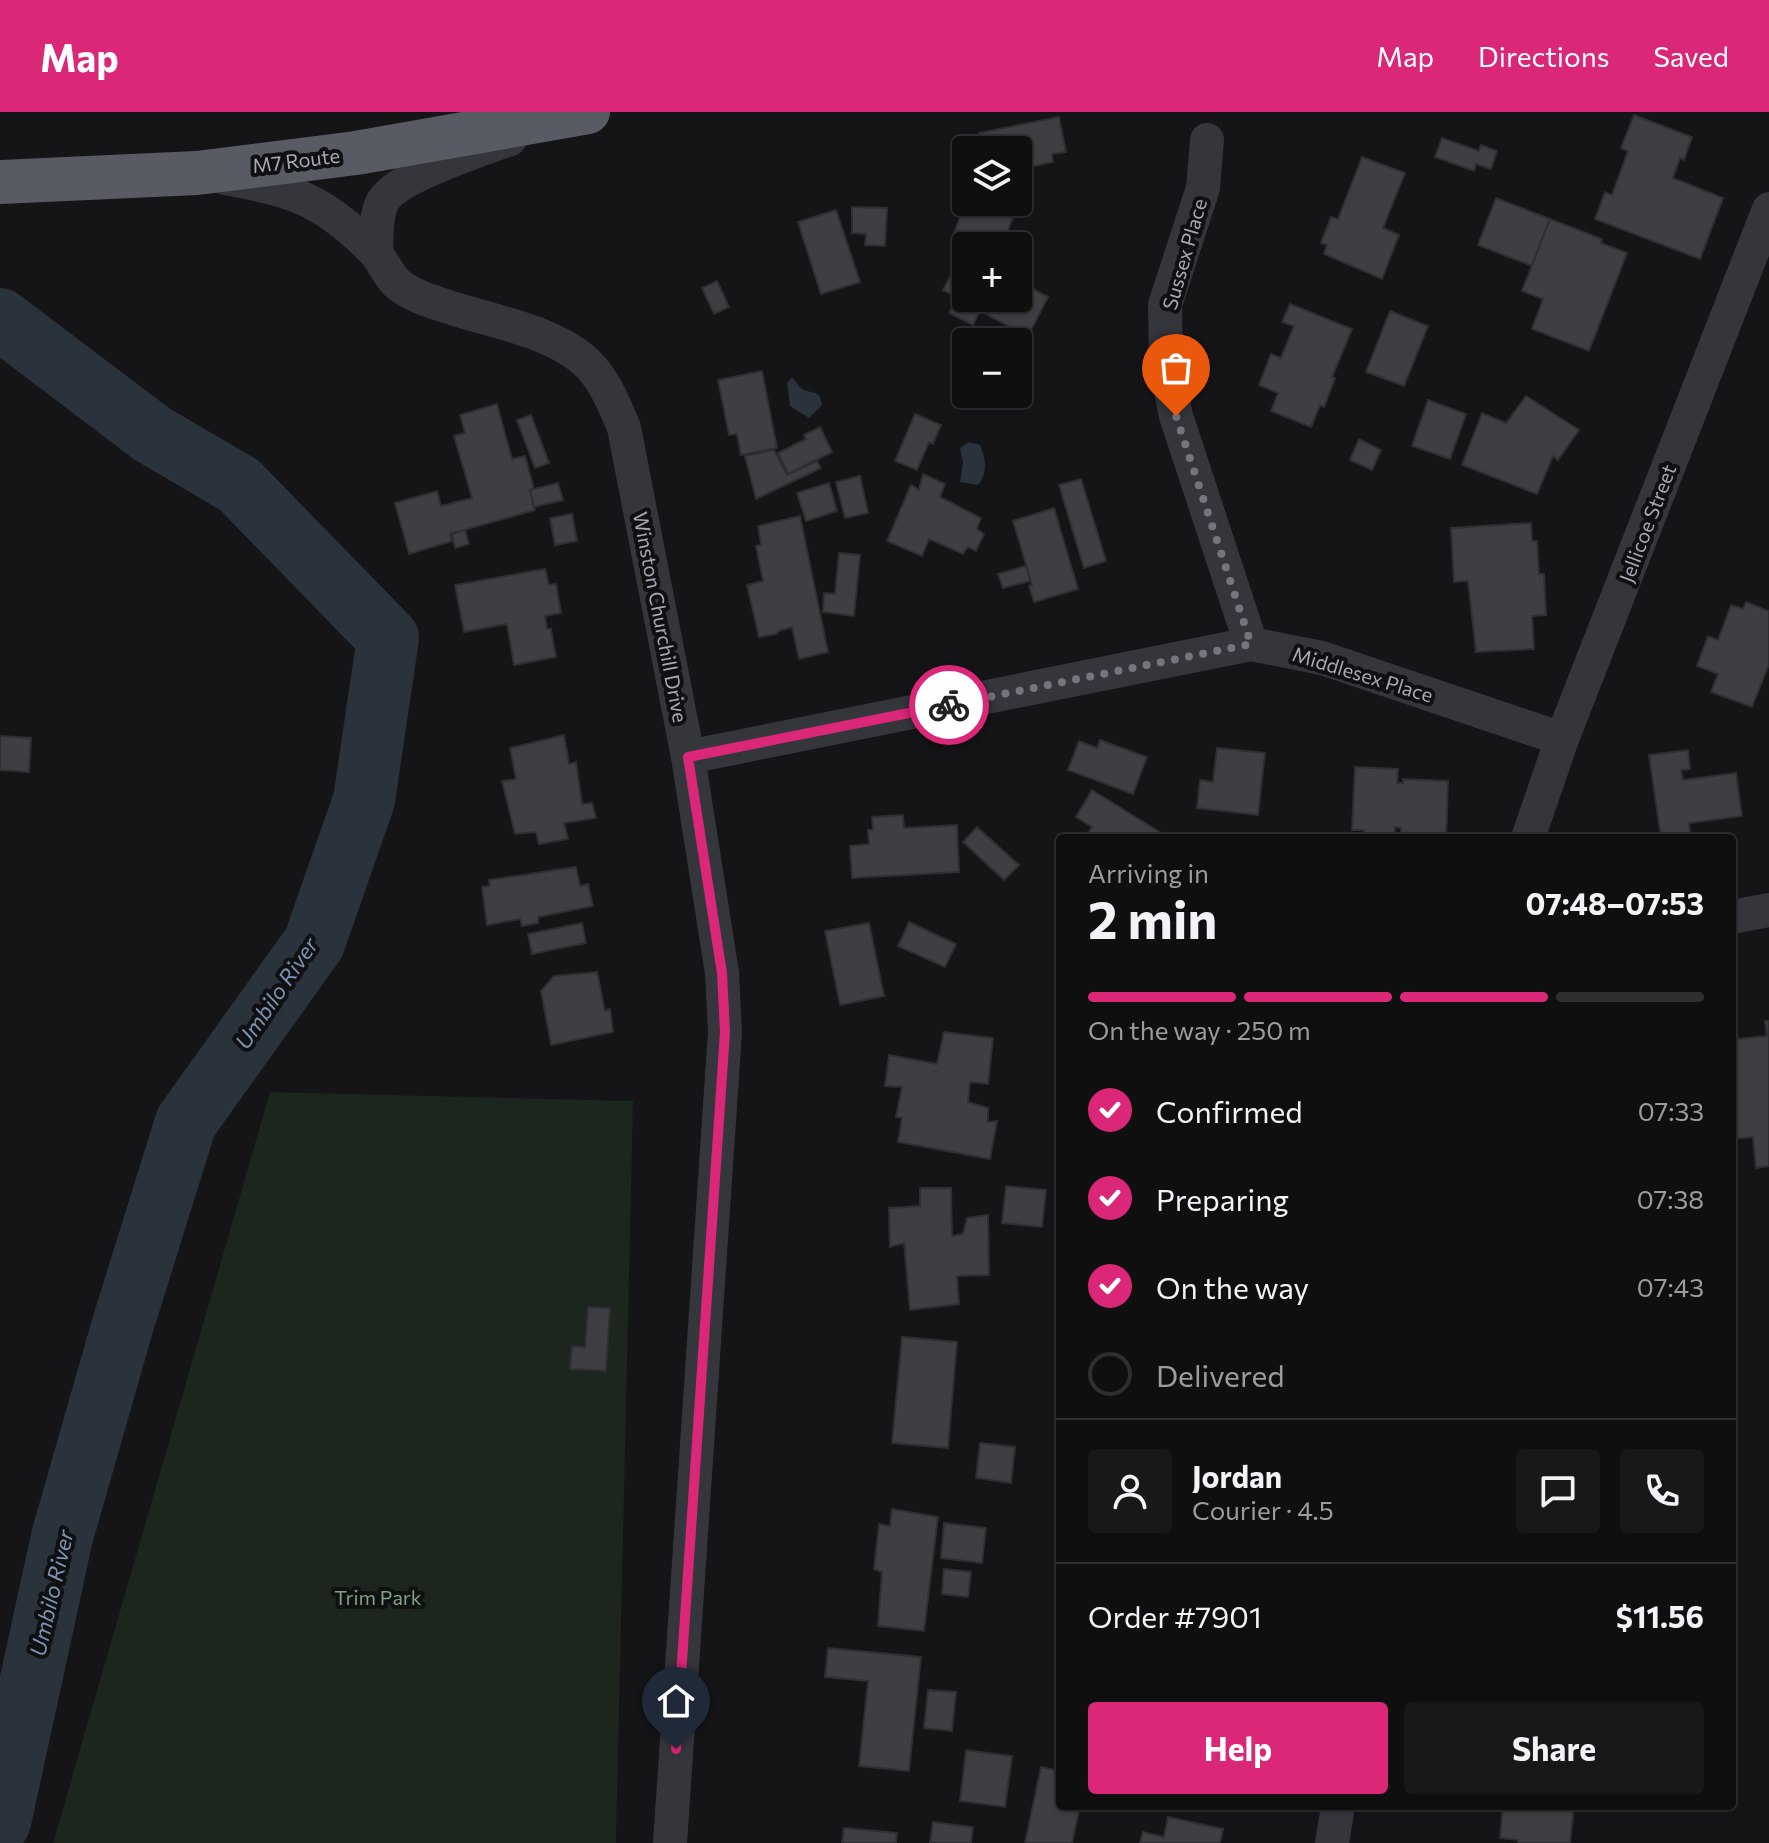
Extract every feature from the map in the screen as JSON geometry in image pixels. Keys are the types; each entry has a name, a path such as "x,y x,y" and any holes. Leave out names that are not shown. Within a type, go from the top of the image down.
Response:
{"highway":[{"name":"M7 Route","path":"0,182 197,173 356,153 579,114"}],"street":[{"path":"376,253 377,216 382,201 393,188 579,114"},
{"name":"Sussex Place","path":"1207,140 1203,188 1165,305 1166,366 1176,416 1251,644"},
{"name":"Winston Churchill Drive","path":"197,173 278,187 307,198 332,214 376,253 398,284 432,301 551,339 588,363 610,393 624,428 688,757 722,973 725,1032 670,1843"},
{"name":"Jellicoe Street","path":"1529,834 1562,739 1769,209"},
{"name":"Middlesex Place","path":"688,757 1251,644 1322,658 1562,739"},
{"path":"1736,916 1769,910"},
{"path":"1332,1843 1337,1810"}],"green space":[{"name":"Trim Park","path":"270,1092 633,1101 616,1843 53,1843"}],"shaded area":[{"path":"792,378 804,390 817,394 821,399 822,405 809,418 790,406 787,383"},
{"path":"969,442 980,445 984,455 985,471 978,485 960,482 963,463 960,448"}],"building":[{"path":"1634,115 1692,137 1684,160 1680,158 1673,178 1723,198 1700,259 1595,219 1605,192 1612,195 1628,151 1621,148"},
{"path":"1059,117 1066,152 1052,154 1053,162 1032,166 1032,136 980,136 979,133"},
{"path":"1442,138 1479,151 1481,145 1497,151 1491,169 1476,164 1474,171 1435,157"},
{"path":"1362,157 1405,173 1383,228 1399,235 1382,279 1324,254 1327,245 1321,243 1331,217 1338,219"},
{"path":"1496,198 1550,219 1532,266 1478,245"},
{"path":"852,207 887,208 885,246 865,245 866,234 852,233"},
{"path":"836,210 860,282 821,294 798,222"},
{"path":"960,216 1013,217 1007,232 954,232"},
{"path":"1550,219 1602,239 1601,243 1627,253 1589,351 1532,329 1543,299 1522,291"},
{"path":"952,273 952,294 943,290"},
{"path":"717,281 729,307 714,314 702,288"},
{"path":"1032,288 1048,297 1032,328 1013,328 982,312 1032,312"},
{"path":"1290,304 1352,329 1332,377 1335,378 1324,407 1320,405 1311,427 1271,411 1278,393 1259,385 1271,354 1281,358 1294,326 1282,322"},
{"path":"952,307 952,312 980,312 973,325 949,313"},
{"path":"1390,311 1428,326 1404,386 1366,372"},
{"path":"762,371 777,448 741,455 737,434 729,435 718,380"},
{"path":"1526,396 1579,430 1558,460 1553,456 1537,494 1462,465 1482,413 1506,423"},
{"path":"1428,400 1466,414 1450,459 1412,446"},
{"path":"497,404 512,459 525,456 534,489 530,490 535,510 450,534 452,541 409,554 395,503 437,491 441,506 472,498 454,436 465,433 460,415"},
{"path":"915,414 941,425 933,444 929,442 917,470 895,461"},
{"path":"531,415 549,463 535,468 517,420"},
{"path":"820,427 832,452 788,474 778,453 806,439 804,435"},
{"path":"1359,439 1381,450 1372,470 1350,460"},
{"path":"774,450 787,475 817,461 821,468 756,499 745,456"},
{"path":"923,474 945,484 940,497 981,518 977,529 984,534 976,551 968,547 963,554 929,539 922,556 887,541 911,485 919,490"},
{"path":"860,476 868,513 845,518 836,482"},
{"path":"1081,479 1106,561 1084,568 1059,485"},
{"path":"558,483 563,500 534,507 530,490"},
{"path":"829,483 837,511 806,521 797,493"},
{"path":"1054,508 1078,589 1034,602 1013,521"},
{"path":"572,514 577,541 555,545 550,518"},
{"path":"800,516 828,652 799,659 792,627 759,637 747,585 763,581 756,546 761,545 758,526"},
{"path":"1531,523 1532,541 1537,541 1539,574 1544,574 1546,615 1532,616 1534,649 1476,652 1468,581 1454,582 1451,528"},
{"path":"465,530 469,544 455,548 452,534"},
{"path":"839,553 860,555 854,616 823,612 824,593 835,594"},
{"path":"1026,566 1030,581 1003,588 998,574"},
{"path":"545,569 549,585 556,584 561,613 545,616 547,629 551,629 556,657 514,665 507,624 464,632 455,585"},
{"path":"1746,602 1769,611 1769,664 1752,707 1711,692 1718,674 1697,666 1708,636 1718,640 1731,605 1743,609"},
{"path":"564,735 569,764 576,762 582,804 592,803 596,818 564,823 568,839 539,844 536,832 515,834 502,781 516,779 510,748"},
{"path":"0,736 31,738 29,772 0,770"},
{"path":"1100,740 1147,757 1133,794 1068,770 1079,741 1097,748"},
{"path":"1217,748 1265,753 1258,815 1197,808 1200,780 1213,782"},
{"path":"1688,750 1690,769 1681,770 1683,780 1736,773 1742,816 1689,823 1690,834 1660,834 1649,755"},
{"path":"1355,767 1398,769 1397,783 1403,783 1403,779 1448,781 1446,834 1401,834 1401,828 1395,827 1394,834 1364,834 1364,830 1352,830"},
{"path":"1092,790 1163,834 1088,834 1092,827 1076,817"},
{"path":"903,815 904,828 957,825 959,872 852,878 850,846 869,844 868,830 873,830 872,817"},
{"path":"977,827 1019,865 1004,880 963,842"},
{"path":"576,867 580,886 588,884 593,906 538,917 538,923 522,926 520,919 487,925 482,887 490,886 489,880"},
{"path":"909,922 956,944 945,967 898,946"},
{"path":"582,923 586,943 532,954 528,934"},
{"path":"869,923 884,996 840,1005 825,931"},
{"path":"597,972 605,1011 610,1009 613,1032 551,1045 541,991 554,976"},
{"path":"1765,1021 1769,1021 1769,1166 1756,1168 1753,1137 1736,1139 1736,1033 1738,1039 1767,1036"},
{"path":"944,1032 993,1038 988,1084 970,1082 968,1102 988,1108 988,1122 997,1121 990,1159 898,1142 902,1118 896,1117 902,1087 885,1086 889,1055 937,1064"},
{"path":"1006,1186 1046,1190 1042,1227 1002,1223"},
{"path":"920,1188 951,1188 952,1236 963,1234 967,1218 988,1215 989,1275 957,1276 959,1304 910,1310 904,1243 890,1247 889,1208 920,1206"},
{"path":"588,1307 610,1308 606,1371 570,1369 572,1346 585,1347"},
{"path":"902,1337 957,1342 948,1448 892,1443"},
{"path":"980,1443 1015,1447 1011,1483 976,1478"},
{"path":"892,1509 938,1517 924,1631 878,1626 882,1572 874,1569 879,1524 890,1526"},
{"path":"944,1523 986,1528 982,1563 941,1558"},
{"path":"944,1569 971,1572 968,1597 942,1594"},
{"path":"828,1648 921,1657 909,1771 859,1766 868,1681 825,1677"},
{"path":"928,1690 956,1692 952,1731 924,1728"},
{"path":"966,1750 1012,1756 1005,1807 960,1801"},
{"path":"1041,1767 1056,1770 1056,1810 1079,1810 1072,1843 1025,1843"},
{"path":"1503,1810 1574,1810 1570,1843 1518,1843 1518,1840 1500,1838"},
{"path":"1168,1817 1223,1829 1220,1843 1140,1843 1143,1832 1164,1837"},
{"path":"933,1822 973,1827 971,1843 930,1843"},
{"path":"844,1828 897,1833 896,1843 842,1843"}],"waterway":[{"name":"Umbilo River","path":"0,319 152,434 239,485 388,638 364,800 314,943 186,1122 123,1324 62,1537 0,1822"}],"way so far":[{"path":"949,705 1251,644 1176,416"}],"route":[{"path":"676,1749 725,1032 722,973 688,757 949,705"}]}
